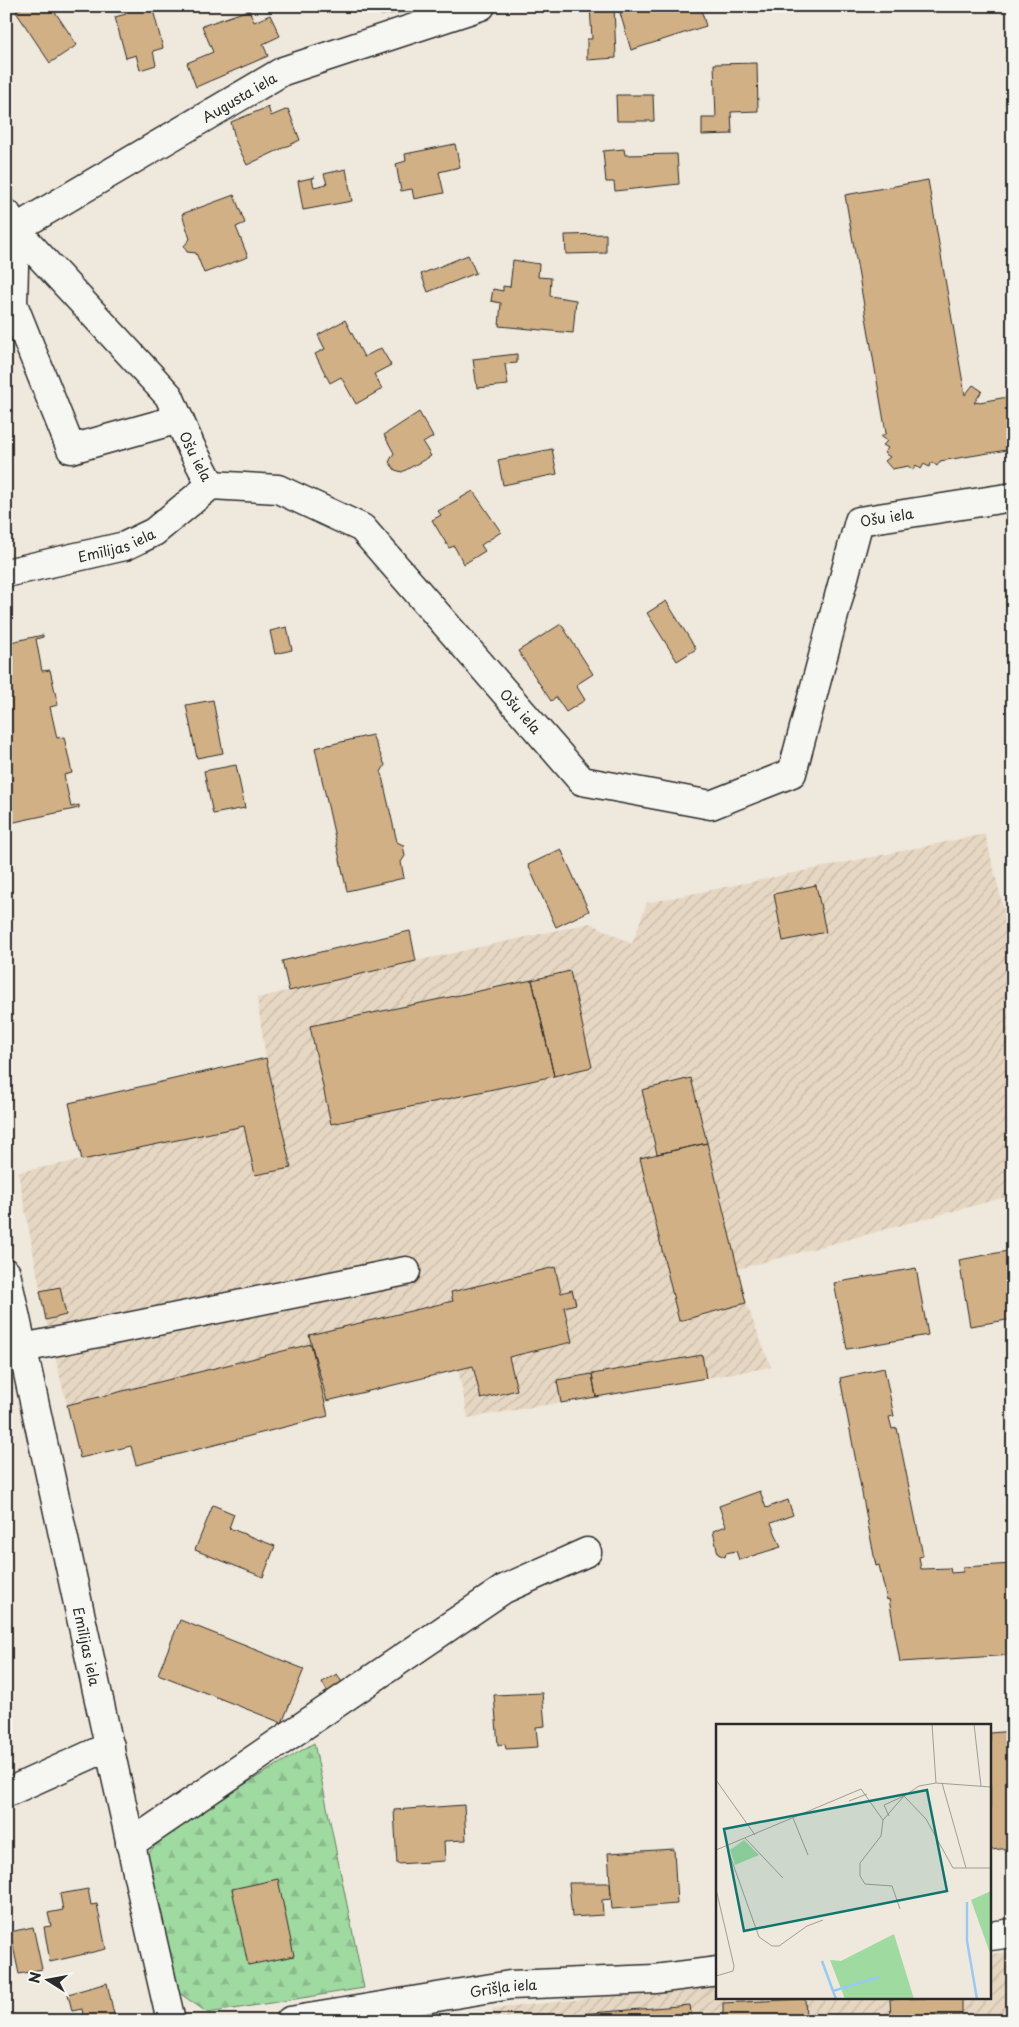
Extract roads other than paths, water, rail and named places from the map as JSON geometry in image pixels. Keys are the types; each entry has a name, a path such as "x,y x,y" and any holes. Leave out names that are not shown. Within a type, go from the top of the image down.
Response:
{"street":[{"name":"Augusta iela","path":"11,221 283,70 481,6"},
{"name":"Ošu iela","path":"11,221 169,396 211,486 278,489 362,528 582,781 710,805 792,773 859,521 1013,497"},
{"path":"11,221 12,304 71,449 179,419"},
{"name":"Emīlijas iela","path":"6,573 125,546 154,532 211,486"},
{"path":"23,1348 406,1271"},
{"name":"Emīlijas iela","path":"6,1273 130,1844 171,2021"},
{"path":"130,1844 504,1589 588,1552"},
{"path":"6,1793 110,1746"},
{"path":"992,1936 1013,1933"},
{"name":"Grīšļa iela","path":"290,2021 510,1985 655,1979 716,1971"}]}
